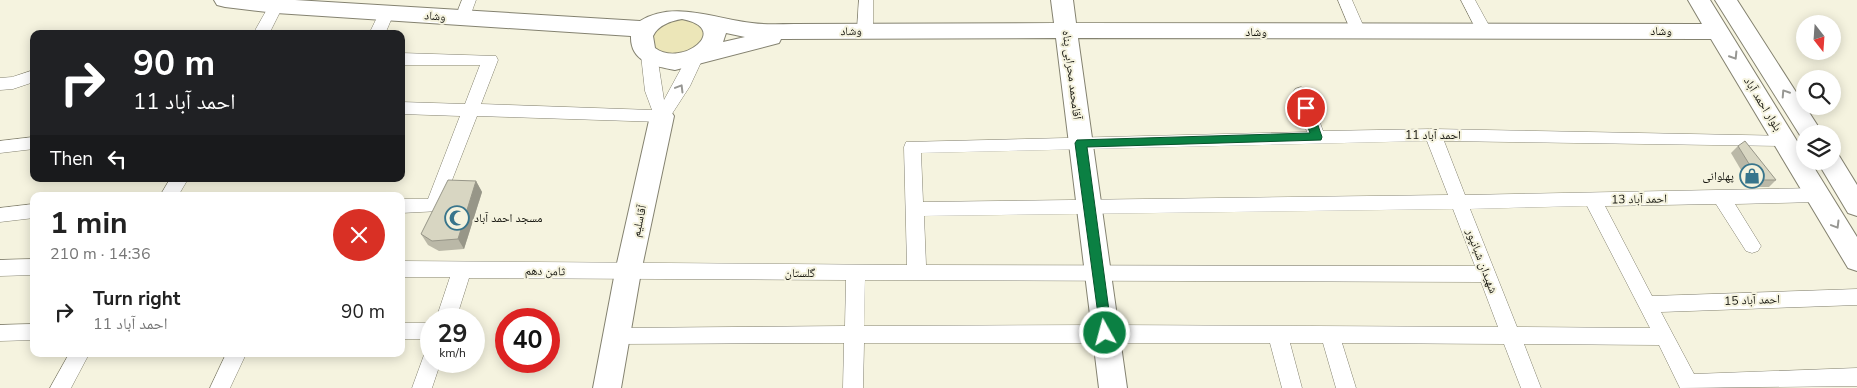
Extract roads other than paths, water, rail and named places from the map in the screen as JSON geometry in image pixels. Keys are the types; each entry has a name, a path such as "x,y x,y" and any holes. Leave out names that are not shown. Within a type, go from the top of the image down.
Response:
{"street":[{"name":"وشاد","path":"225,0 276,6 329,5 386,13 466,9 648,26"},
{"path":"654,0 648,26 642,37 642,45 649,55 654,91 662,116"},
{"path":"662,116 682,86 697,57 713,43 716,35 703,17 674,0"},
{"path":"864,30 866,0"},
{"name":"آقامحمد محرابی پناه","path":"1062,0 1113,388"},
{"path":"1345,0 1358,32"},
{"path":"1468,0 1484,31"},
{"name":"بلوار احمد آباد","path":"1699,0 1857,260"},
{"name":"بلوار احمد آباد","path":"1726,0 1805,125"},
{"path":"263,30 276,6"},
{"path":"379,30 386,13"},
{"path":"648,26 672,13 703,17 752,31 794,32"},
{"name":"وشاد","path":"794,32 864,30 1718,31"},
{"path":"649,55 663,62 674,63 794,32"},
{"path":"405,58 490,60 434,206 405,206"},
{"path":"0,84 14,83 30,77"},
{"path":"1301,93 1317,137"},
{"path":"405,108 472,108 662,116"},
{"name":"آقاسلیم","path":"607,388 628,272 662,116"},
{"name":"احمد آباد 11","path":"916,208 912,146 1433,135 1785,140"},
{"name":"شهیدان شبانپور","path":"1433,135 1531,388"},
{"path":"0,147 30,143"},
{"path":"1834,170 1854,201"},
{"path":"1818,195 1854,201"},
{"name":"احمد آباد 13","path":"916,208 1459,202 1818,195"},
{"path":"1721,197 1752,246"},
{"path":"1592,200 1690,385 1857,377"},
{"path":"916,208 917,273"},
{"path":"0,215 30,211"},
{"path":"0,268 30,267"},
{"name":"ثامن دهم","path":"405,269 628,272"},
{"path":"450,308 462,270"},
{"name":"گلستان","path":"628,272 1487,274"},
{"path":"853,388 856,273"},
{"name":"احمد آباد 15","path":"1647,304 1857,297"},
{"path":"405,331 420,331"},
{"path":"0,333 30,332"},
{"path":"616,336 1105,333 1664,337"},
{"path":"1278,335 1292,388"},
{"path":"1330,335 1346,388"},
{"path":"60,388 77,357"},
{"path":"220,388 235,357"},
{"path":"422,388 427,373"}],"place":[{"name":"پهلوانی","path":"1752,176"},
{"name":"مسجد احمد آباد","path":"457,218"}]}
